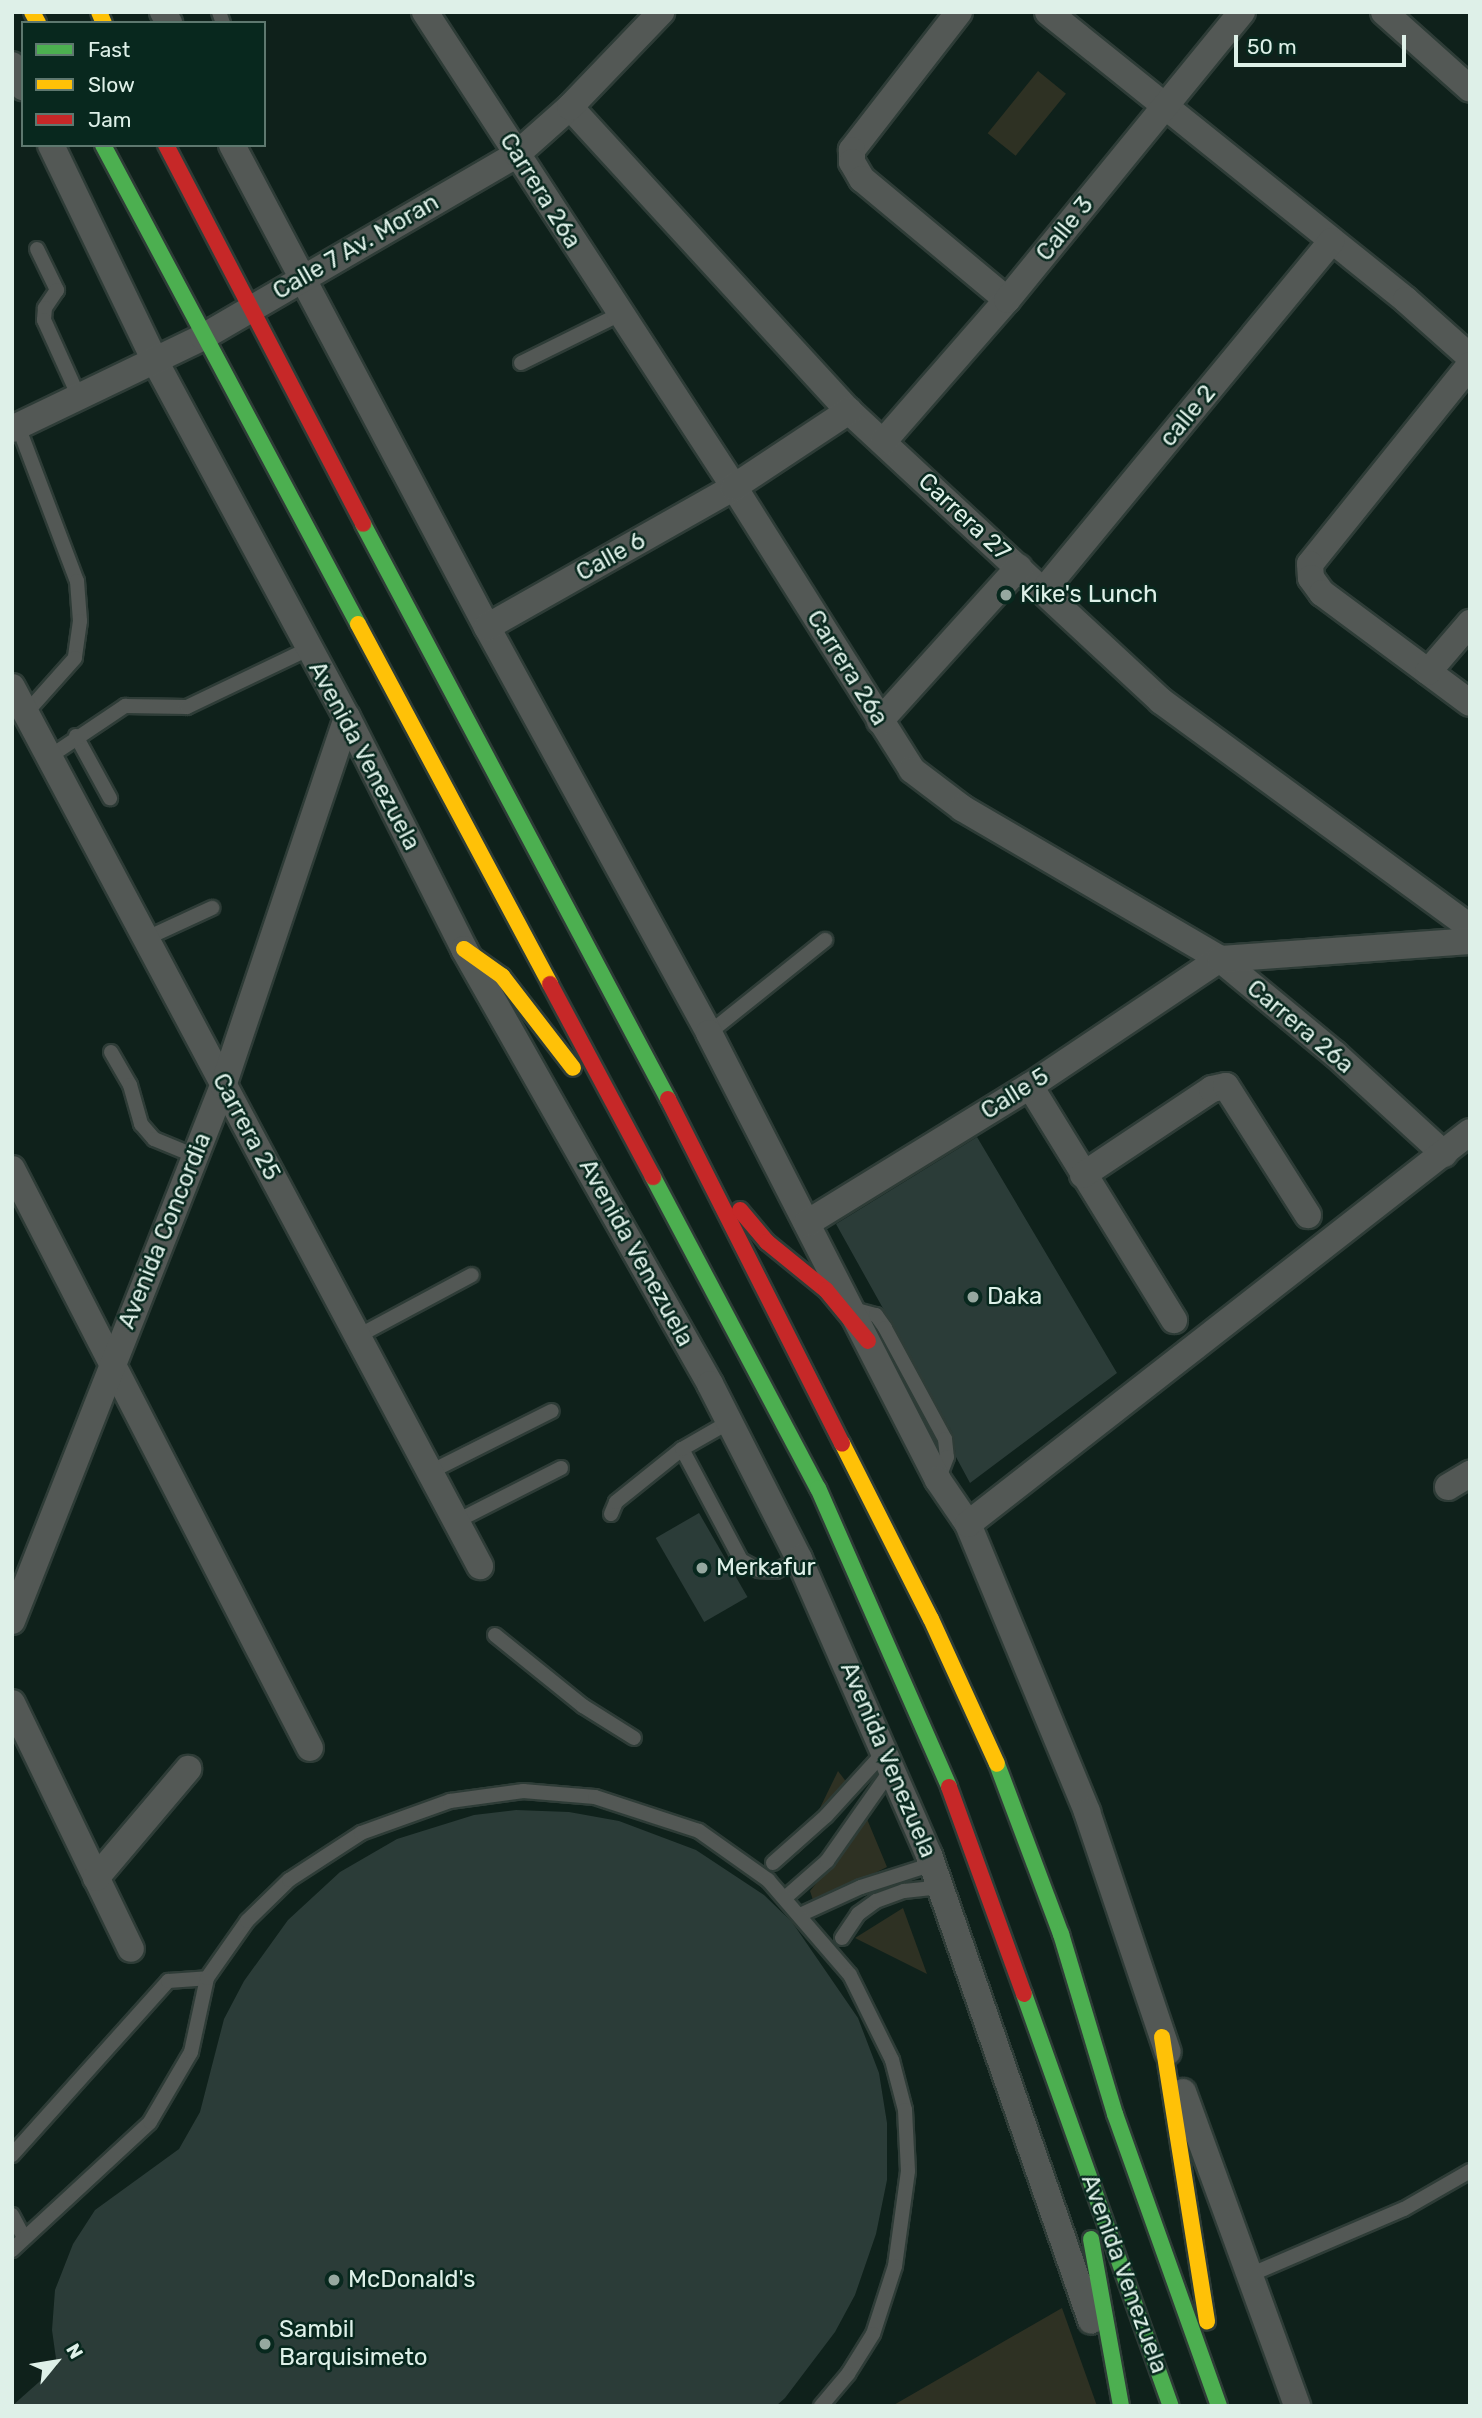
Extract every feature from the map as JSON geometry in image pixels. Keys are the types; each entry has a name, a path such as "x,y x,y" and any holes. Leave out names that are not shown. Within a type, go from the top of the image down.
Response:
{"street":[{"name":"Carrera 26a","path":"425,12 618,314 734,487 912,770 962,808 1220,959 1335,1054 1444,1154"},
{"name":"Calle 7 Av. Moran","path":"15,427 203,337 517,154 570,107 661,12"},
{"path":"959,12 852,150 852,162 862,178 1007,300"},
{"path":"1048,12 1163,108 1332,241 1470,357"},
{"name":"Calle 3","path":"883,442 1007,300 1242,12"},
{"path":"1397,17 1470,89"},
{"name":"Carrera 27","path":"570,107 849,411 1161,701 1470,927"},
{"name":"Avenida Venezuela","path":"52,147 155,361 347,718 464,949 729,1422 799,1559 889,1759 937,1875 1121,2406"},
{"name":"Avenida Venezuela","path":"104,147 818,1488 889,1643 1012,1951 1072,2130 1171,2406"},
{"name":"Avenida Venezuela","path":"167,147 248,309 696,1155 854,1461 1001,1773 1061,1934 1115,2114 1220,2406"},
{"path":"233,147 301,280 487,627 709,1033 847,1307 939,1480 968,1524 1087,1812 1162,2037 1252,2274 1297,2406"},
{"name":"calle 2","path":"1044,590 1332,241"},
{"path":"1470,365 1310,564 1311,578 1322,593 1470,703"},
{"name":"Calle 6","path":"487,627 734,487 849,411"},
{"path":"880,721 1019,567"},
{"path":"1428,672 1470,623"},
{"name":"Carrera 25","path":"12,687 480,1566"},
{"name":"Avenida Concordia","path":"12,1621 223,1086 347,718"},
{"path":"1220,959 1470,941"},
{"path":"464,949 502,976 634,1143"},
{"name":"Calle 5","path":"807,1223 1030,1086 1220,959"},
{"path":"1030,1086 1174,1320"},
{"path":"1083,1175 1212,1089 1226,1086 1308,1215"},
{"path":"968,1524 1470,1132"},
{"path":"696,1155 761,1236 826,1290 867,1341"},
{"path":"12,1169 114,1360 310,1748"},
{"path":"12,1703 131,1949"},
{"path":"96,1878 188,1769"},
{"path":"1162,2037 1220,2406"},
{"path":"1072,2130 1121,2406"}],"lane":[{"path":"37,249 57,290 45,308 44,320 79,397"},
{"path":"521,363 618,314"},
{"path":"15,427 77,581 80,621 75,658 26,713"},
{"path":"49,757 76,736 125,706 187,707 308,649"},
{"path":"76,736 110,797"},
{"path":"147,938 212,908"},
{"path":"709,1033 825,940"},
{"path":"111,1052 130,1085 141,1124 154,1139 195,1156"},
{"path":"358,1336 472,1275"},
{"path":"847,1307 876,1315 945,1439 947,1457 939,1480"},
{"path":"430,1472 552,1411"},
{"path":"611,1514 616,1502 682,1449 729,1422"},
{"path":"682,1449 741,1559 759,1570 776,1571 799,1559"},
{"path":"455,1522 561,1468"},
{"path":"495,1634 583,1706 634,1738"},
{"path":"774,1863 889,1759"},
{"path":"786,1897 827,1861 889,1759"},
{"path":"12,2250 131,2142 166,2099 199,2029 207,1978 267,1900 336,1847 414,1811 486,1794 523,1791 595,1797 668,1818 717,1841 786,1897 850,1975 884,2037 900,2085 907,2140 904,2221 886,2301 862,2355 821,2406"},
{"path":"802,1914 861,1887 937,1875"},
{"path":"842,1938 858,1914 876,1901 937,1875"},
{"path":"12,2155 168,1981 207,1978"},
{"path":"1252,2274 1404,2208 1470,2171"},
{"path":"12,2215 24,2238"}],"green space":[{"path":"1038,71 1066,94 1016,156 988,133"},
{"path":"838,1771 857,1796 797,1855"},
{"path":"867,1819 887,1867 814,1903 810,1891"},
{"path":"903,1908 927,1974 855,1938"},
{"path":"1062,2308 1097,2406 892,2406"}],"building":[{"name":"Daka","path":"977,1137 1117,1373 970,1483 956,1457 953,1434 836,1224"},
{"name":"Merkafur","path":"699,1513 748,1597 704,1622 656,1538"},
{"path":"516,1810 569,1812 619,1821 696,1850 764,1895 792,1922 858,2018 879,2073 887,2123 887,2180 876,2234 855,2295 835,2332 785,2398 776,2406 12,2406 57,2366 52,2330 55,2290 73,2244 95,2210 179,2149 200,2112 224,2019 244,1981 288,1920 340,1872 397,1839 474,1815"}],"traffic: fast":[{"path":"104,147 358,624"},
{"path":"363,524 668,1099"},
{"path":"653,1177 818,1488 949,1787"},
{"path":"997,1764 1061,1934 1115,2114 1219,2406"},
{"path":"1024,1994 1171,2406"},
{"path":"1091,2239 1121,2406"}],"traffic: slow":[{"path":"32,12 37,21"},
{"path":"99,12 103,21"},
{"path":"358,624 550,984"},
{"path":"464,949 502,976 573,1068"},
{"path":"842,1443 931,1619 997,1764"},
{"path":"1162,2037 1207,2321"}],"traffic: jam":[{"path":"167,147 363,524"},
{"path":"550,984 653,1177"},
{"path":"668,1099 842,1443"},
{"path":"740,1210 767,1242 826,1290 868,1341"},
{"path":"949,1787 1024,1994"}],"place":[{"name":"Kike's Lunch","path":"1006,595"},
{"name":"Daka","path":"973,1297"},
{"name":"Merkafur","path":"702,1568"},
{"name":"McDonald's","path":"334,2280"},
{"name":"Sambil Barquisimeto","path":"265,2344"}]}
